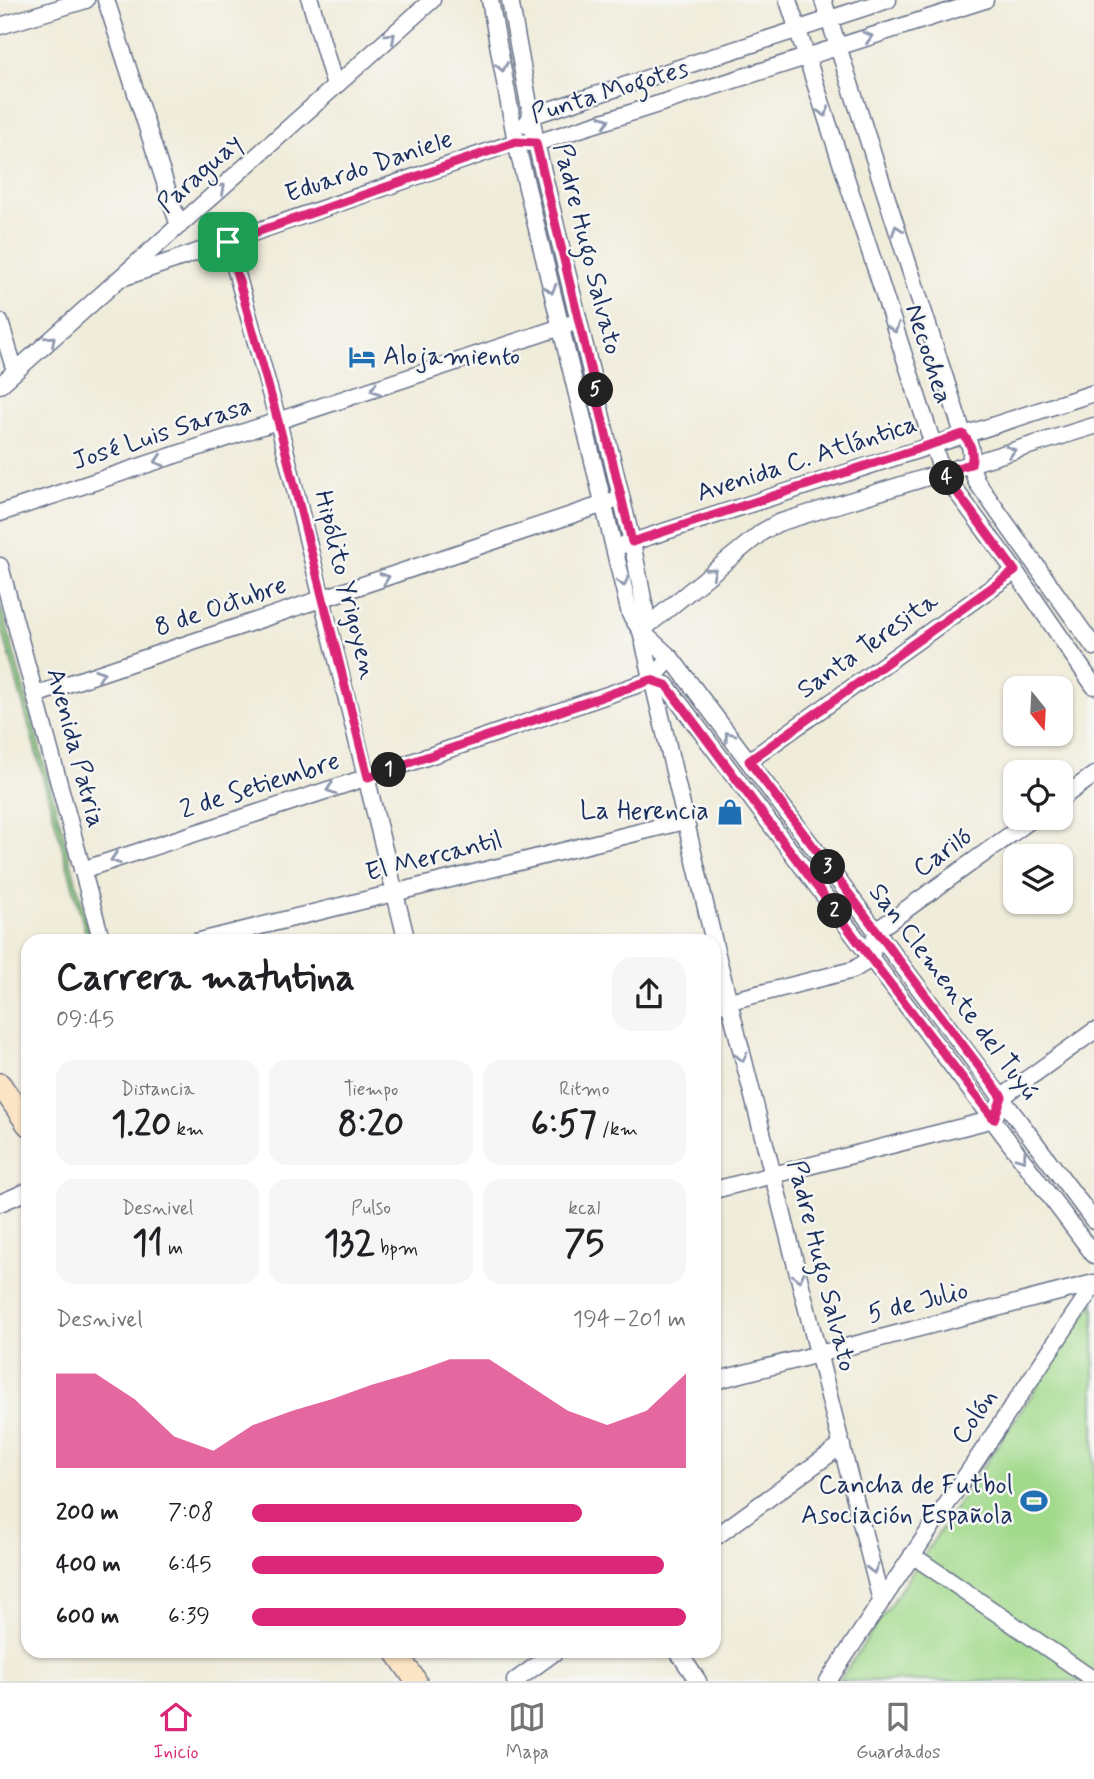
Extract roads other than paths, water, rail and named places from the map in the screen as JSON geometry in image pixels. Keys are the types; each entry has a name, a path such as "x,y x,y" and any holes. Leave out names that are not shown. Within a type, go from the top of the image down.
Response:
{"main road":[{"path":"0,1084 21,1115"},
{"path":"400,1658 416,1681"}],"street":[{"path":"0,26 86,0"},
{"path":"106,0 179,226"},
{"path":"310,0 335,86"},
{"name":"Paraguay","path":"0,385 432,0"},
{"name":"Padre Hugo Salvato","path":"490,0 516,142 630,614 640,631 712,934"},
{"name":"Padre Hugo Salvato","path":"510,0 536,143 632,542 645,609 640,631"},
{"name":"Necochea","path":"788,0 942,472 1015,571 1094,686"},
{"name":"Necochea","path":"823,0 963,434 973,454 971,464 976,481 1094,647"},
{"name":"Punta Mogotes","path":"888,0 531,116 516,142 536,143 985,0"},
{"name":"Eduardo Daniele","path":"119,279 516,142"},
{"name":"Hipólito Yrigoyen","path":"228,242 278,421 405,934"},
{"name":"José Luis Sarasa","path":"0,513 579,321"},
{"path":"0,323 15,371"},
{"name":"Avenida C. Atlántica","path":"615,548 1094,393"},
{"name":"Avenida C. Atlántica","path":"640,631 762,532 798,516 1094,426"},
{"name":"8 de Octubre","path":"35,695 622,498"},
{"name":"Avenida Patria","path":"0,566 100,934"},
{"name":"Santa Teresita","path":"749,761 1015,571"},
{"name":"San Clemente del Tuyú","path":"640,631 670,658 1094,1221"},
{"path":"651,680 670,658"},
{"name":"San Clemente del Tuyú","path":"651,680 666,685 867,962 994,1119 1094,1255"},
{"name":"2 de Setiembre","path":"82,870 368,777 651,680"},
{"path":"1073,790 1094,775"},
{"name":"El Mercantil","path":"228,934 684,821"},
{"name":"Cariló","path":"876,931 1017,830"},
{"path":"721,1003 853,970 867,962 876,931"},
{"name":"Padre Hugo Salvato","path":"721,1003 773,1175 881,1601"},
{"path":"721,1188 994,1119 1002,1097 1094,1031"},
{"path":"0,1203 21,1194"},
{"name":"5 de Julio","path":"721,1379 1094,1284"},
{"name":"Colón","path":"828,1681 1094,1284"},
{"path":"721,1533 842,1445"},
{"path":"912,1555 1094,1680"},
{"path":"515,1681 547,1658"},
{"path":"682,1658 698,1681"}],"place":[{"name":"Alojamiento","path":"362,357"},
{"name":"La Herencia","path":"730,812"},
{"name":"Cancha de Futbol Asociación Española","path":"1034,1501"}]}
